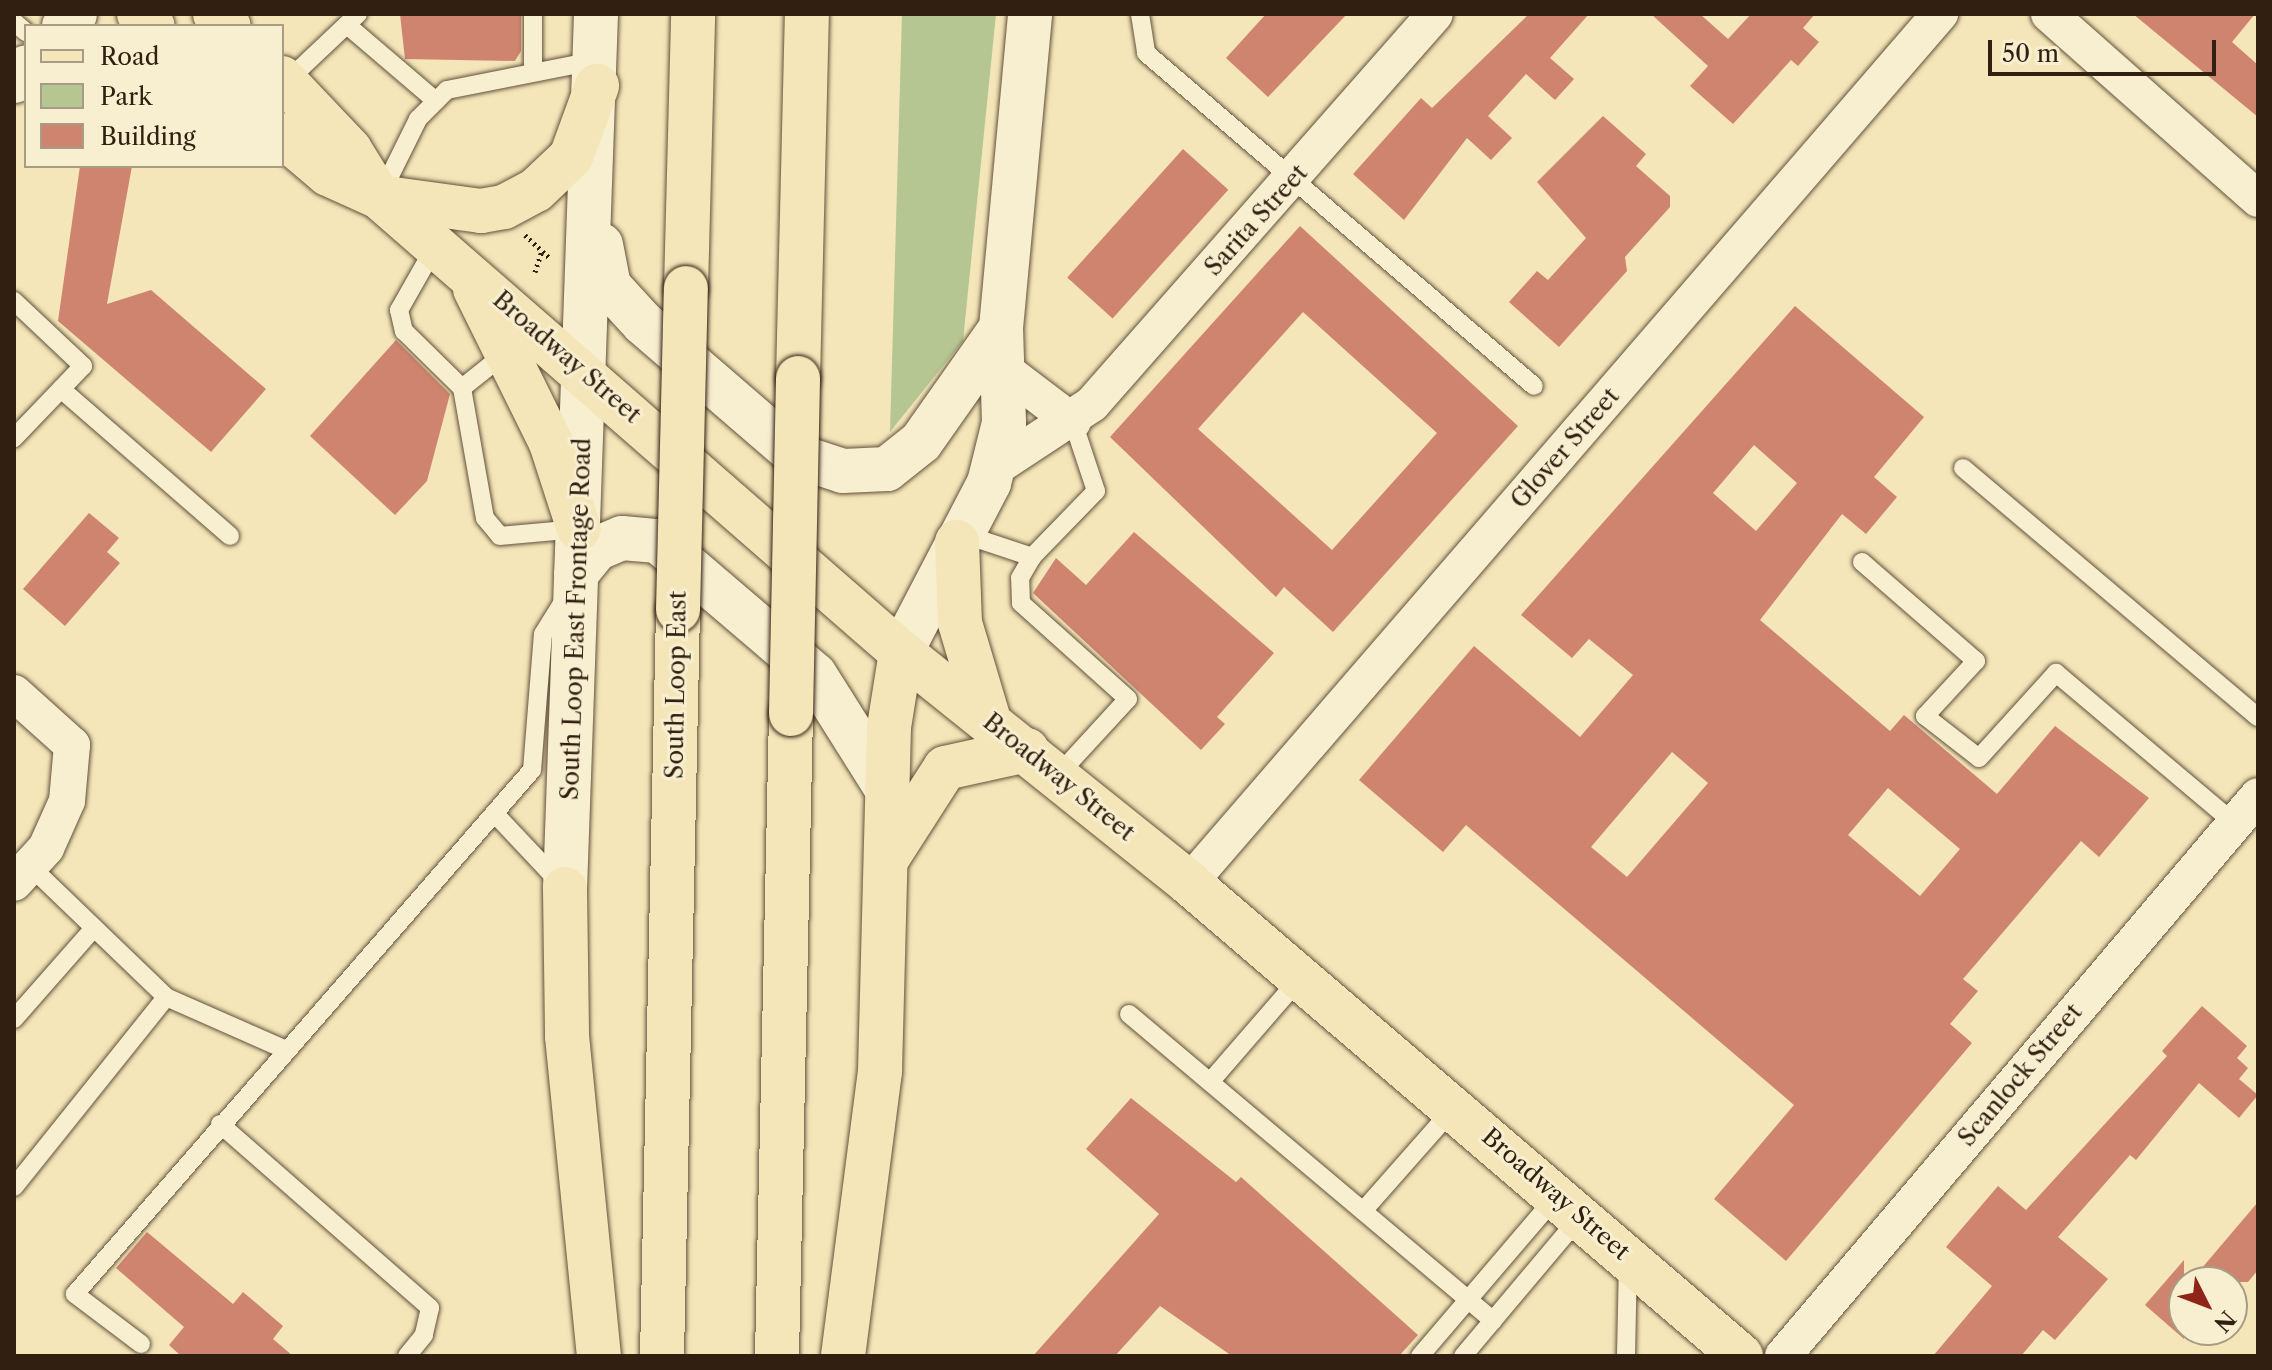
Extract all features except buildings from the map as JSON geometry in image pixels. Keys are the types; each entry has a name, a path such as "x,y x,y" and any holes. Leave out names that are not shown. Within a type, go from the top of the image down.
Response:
{"main road":[{"name":"South Loop East Frontage Road","path":"565,889 576,579 588,374 596,14"},
{"name":"South Loop East","path":"662,1356 693,14"},
{"path":"777,1356 807,14"},
{"path":"843,1356 880,1071 888,791 901,652 992,470 1004,423 1002,348 1030,14"},
{"path":"379,197 481,211 504,207 536,190 571,157 597,73"},
{"name":"Broadway Street","path":"284,80 350,150 379,197"},
{"name":"Broadway Street","path":"284,137 328,174 379,197 588,374 901,652 1042,762 1189,883 1570,1205 1741,1356"},
{"path":"593,207 609,286 643,323 797,456 843,471 887,469 921,442 1002,348"},
{"path":"450,257 507,352 551,443 579,529"},
{"path":"576,579 596,549 622,538 658,541 815,675 888,791"},
{"path":"959,538 960,623 989,720"},
{"path":"886,860 945,768 1042,762"},
{"path":"565,889 567,1036 599,1356"}],"street":[{"name":"Sarita Street","path":"992,470 1073,422 1292,179 1435,14"},
{"name":"Glover Street","path":"1189,883 1940,14"},
{"path":"2049,14 2258,199"},
{"path":"1002,348 1073,422"},
{"path":"14,693 72,745 67,801 22,874"},
{"name":"Scanlock Street","path":"1783,1356 2258,796"}],"lane":[{"path":"533,14 533,71"},
{"path":"1140,14 1146,53 1534,386"},
{"path":"284,80 353,19 436,101"},
{"path":"379,197 418,119 447,90 533,71 597,73"},
{"path":"450,257 399,310 404,331 462,388 468,451 493,532 579,529"},
{"path":"14,301 83,366 14,438"},
{"path":"462,388 507,352"},
{"path":"61,389 230,536"},
{"path":"1042,762 1128,699 1021,603 1020,578 1032,557 1096,491 1073,422"},
{"path":"1963,468 2258,717"},
{"path":"959,538 1032,557"},
{"path":"1862,562 1976,661 1925,716 1979,758 2056,673 2233,822"},
{"path":"141,1344 75,1294 220,1124 532,770 543,634 576,579"},
{"path":"495,814 565,889"},
{"path":"22,874 93,929 166,997 286,1050"},
{"path":"14,1019 93,929"},
{"path":"1210,1082 1301,977"},
{"path":"14,1187 166,997"},
{"path":"1129,1014 1493,1321"},
{"path":"1363,1211 1455,1107"},
{"path":"220,1124 430,1308 424,1335 407,1356"},
{"path":"1420,1356 1465,1297 1570,1205"},
{"path":"1463,1356 1493,1321 1570,1205"},
{"path":"1626,1356 1628,1257"}],"path":[{"path":"521,231 563,269"},
{"path":"535,272 542,250"}],"green space":[{"path":"902,14 996,14 963,341 890,432"}]}
